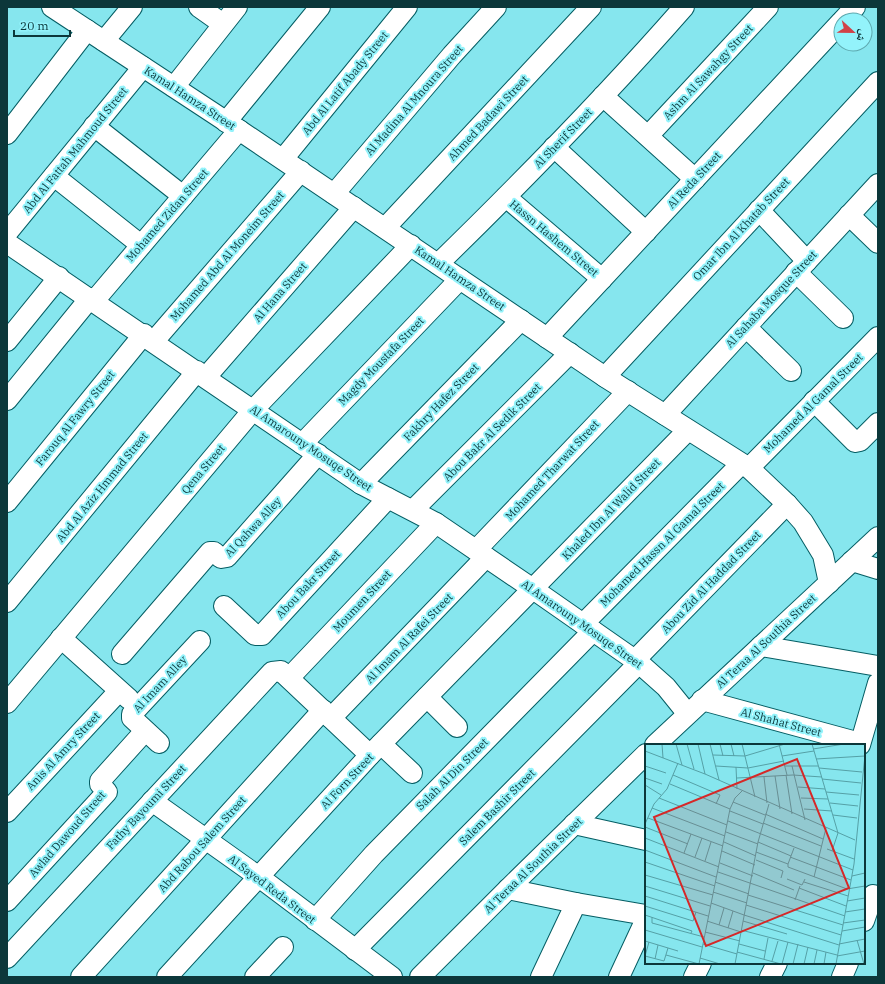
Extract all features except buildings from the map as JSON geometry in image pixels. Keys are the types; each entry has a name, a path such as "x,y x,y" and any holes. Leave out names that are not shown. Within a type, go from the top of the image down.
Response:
{"street":[{"path":"104,41 132,7"},
{"path":"200,7 223,24"},
{"path":"174,87 237,7"},
{"name":"Mohamed Zidan Street","path":"7,400 183,196 320,7"},
{"name":"Abd Al Latif Abady Street","path":"283,159 407,7"},
{"name":"Al Madina Al Mnoura Street","path":"334,194 452,55 496,7"},
{"name":"Ahmed Badawi Street","path":"385,228 591,7"},
{"name":"Al Sherif Street","path":"438,264 506,197 603,96 684,7"},
{"name":"Ashm Al Sawahgy Street","path":"648,136 768,7"},
{"name":"Kamal Hamza Street","path":"58,8 87,30 283,159 547,338 745,466 787,504 803,522 823,555 829,583"},
{"path":"7,134 87,30"},
{"name":"Al Reda Street","path":"547,338 833,31"},
{"name":"Abd Al Fattah Mahmoud Street","path":"7,241 54,176 143,67"},
{"name":"Omar Ibn Al Khatab Street","path":"605,376 878,82"},
{"path":"603,96 695,179"},
{"path":"94,126 183,196"},
{"path":"554,147 646,232"},
{"name":"Mohamed Abd Al Moneim Street","path":"149,338 300,171"},
{"path":"54,176 141,245"},
{"name":"Al Sahaba Mosque Street","path":"665,415 878,184"},
{"name":"Hassn Hashem Street","path":"506,197 602,279"},
{"name":"Al Hana Street","path":"202,374 354,207"},
{"path":"759,210 843,318"},
{"path":"849,215 878,244"},
{"name":"Al Amarouny Mosuqe Street","path":"7,241 361,484 436,523 637,662 666,687 695,707"},
{"name":"Qena Street","path":"7,703 253,410 411,245"},
{"path":"7,341 59,277"},
{"name":"Magdy Moustafa Street","path":"310,449 460,279"},
{"name":"Fakhry Hafez Street","path":"361,484 521,320"},
{"path":"746,327 791,371"},
{"name":"Mohamed Al Gamal Street","path":"745,466 814,401 878,337"},
{"name":"Farouq Al Fawry Street","path":"7,502 149,338"},
{"name":"Abou Bakr Al Sedik Street","path":"413,510 570,353"},
{"name":"Abd Al Aziz Hmmad Street","path":"7,602 202,374"},
{"name":"Mohamed Tharwat Street","path":"481,554 628,390"},
{"path":"814,401 854,442 860,442 878,423"},
{"name":"Khaled Ibn Al Walid Street","path":"533,589 688,430"},
{"name":"Al Qahwa Alley","path":"122,654 210,552 214,552 221,558 227,558 310,449"},
{"name":"Mohamed Hassn Al Gamal Street","path":"588,628 745,466"},
{"name":"Abou Bakr Street","path":"224,606 255,635 262,635 388,498"},
{"name":"Abou Zid Al Haddad Street","path":"637,662 787,504"},
{"name":"Moumen Street","path":"289,678 436,523"},
{"name":"Al Teraa Al Southia Street","path":"656,744 878,537"},
{"name":"Al Imam Al Rafei Street","path":"327,714 481,554"},
{"path":"852,561 878,569"},
{"name":"Al Forn Street","path":"166,977 376,750 533,589"},
{"name":"Salah Al Din Street","path":"315,920 374,854 588,628"},
{"path":"61,638 138,707"},
{"name":"Al Imam Alley","path":"152,737 132,718 132,714 200,641"},
{"path":"761,646 878,666"},
{"name":"Salem Bashir Street","path":"354,950 637,662"},
{"name":"Fathy Bayoumi Street","path":"7,958 272,672 281,671 289,678"},
{"path":"289,678 327,714 376,750 412,773"},
{"path":"860,744 878,683"},
{"name":"Anis Al Amry Street","path":"7,812 119,691"},
{"path":"427,697 457,727"},
{"name":"Al Shahat Street","path":"695,707 860,744"},
{"name":"Abd Rabou Salem Street","path":"81,977 206,840 327,714"},
{"name":"Awlad Dawoud Street","path":"7,901 107,792 100,784 100,781 152,737"},
{"name":"Al Teraa Al Southia Street","path":"420,977 574,824 642,763"},
{"name":"Al Sayed Reda Street","path":"152,801 259,877 354,950 392,977"},
{"path":"574,824 645,840"},
{"path":"508,889 576,903 645,914"},
{"path":"865,918 872,895"},
{"path":"541,977 576,903"},
{"path":"619,977 645,921"},
{"path":"263,974 283,947"},
{"path":"694,977 700,964"},
{"path":"770,977 776,964"},
{"path":"842,977 848,964"}]}
